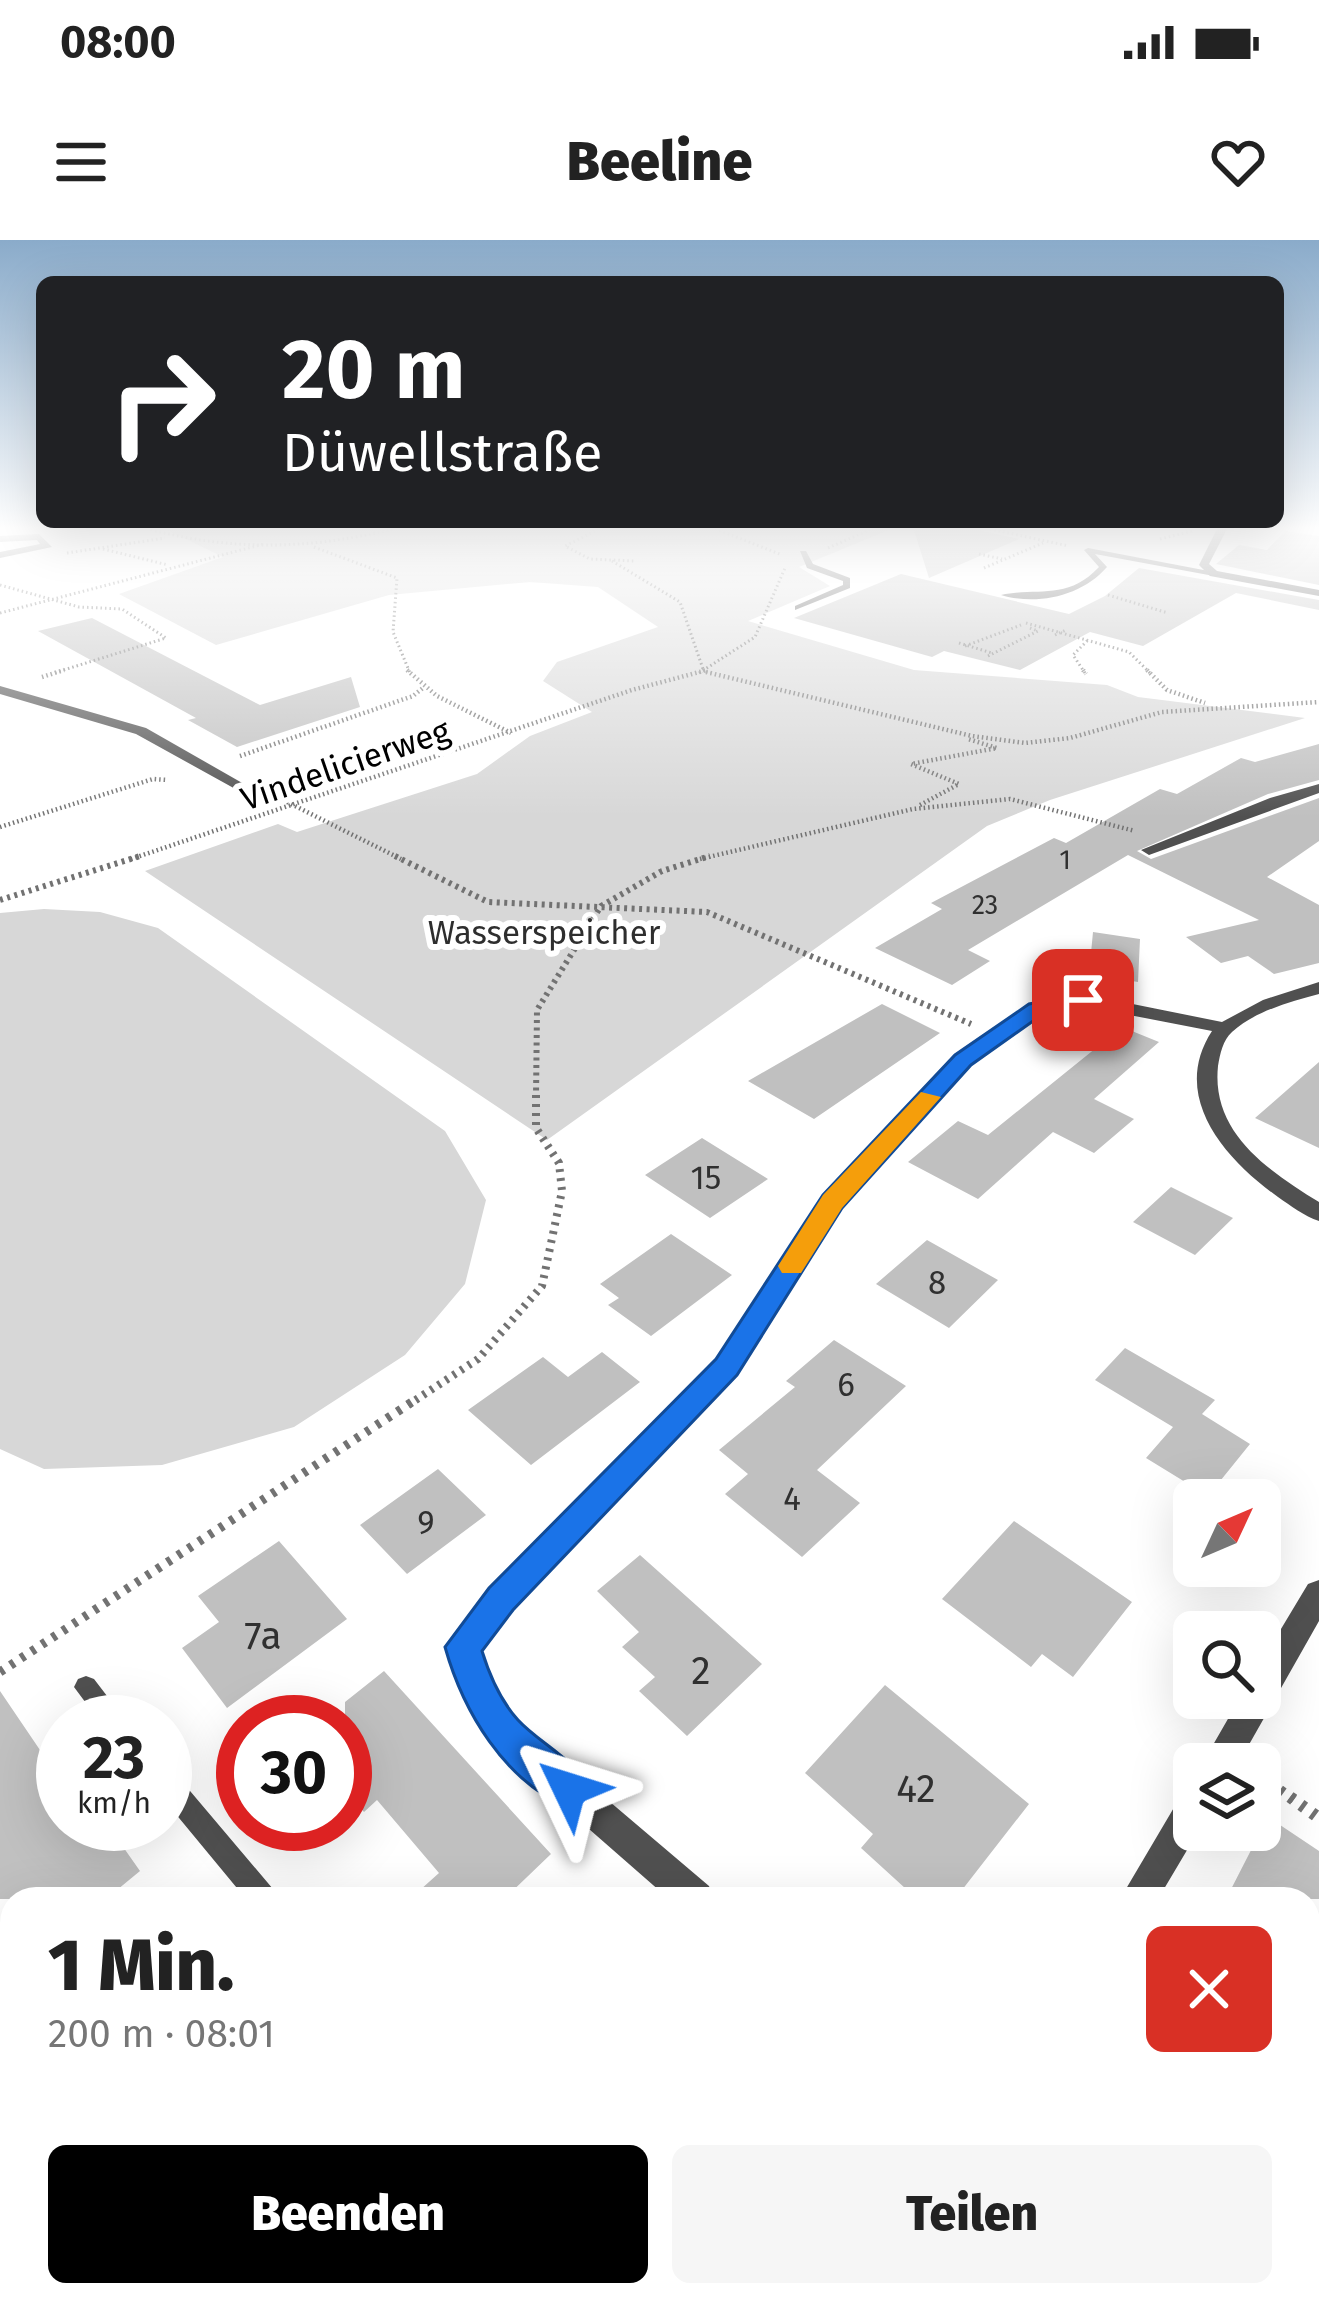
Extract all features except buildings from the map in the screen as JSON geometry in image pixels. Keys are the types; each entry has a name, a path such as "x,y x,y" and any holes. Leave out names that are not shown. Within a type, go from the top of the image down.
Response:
{"street":[{"path":"0,690 141,731 244,788"},
{"path":"0,708 25,697"},
{"path":"1149,850 1199,835 1273,800 1319,788"},
{"path":"1319,988 1225,1028 1213,1044 1203,1095 1218,1126 1259,1175 1319,1214"},
{"path":"682,1887 506,1734 476,1691 463,1647 501,1599 726,1367 832,1202 963,1060 1036,1009 1083,1000 1225,1028"},
{"path":"1281,1658 1319,1593"},
{"path":"1145,1887 1173,1841"}],"lane":[{"path":"86,1687 93,1695"},
{"path":"192,1814 253,1887"}],"path":[{"path":"33,680 166,638 145,623"},
{"path":"394,623 392,637 409,673 424,687 512,733"},
{"path":"687,623 694,630 704,672 998,748 911,764 958,784 914,809"},
{"path":"1023,624 1129,652 1167,690 1212,705"},
{"path":"1023,624 1038,631 991,655 962,645 1023,624 1066,630 1055,635"},
{"path":"1086,674 1073,655 1088,640"},
{"name":"Vindelicierweg","path":"0,900 292,808 632,690 704,672"},
{"path":"210,766 413,697 424,687"},
{"path":"904,721 1025,743 1212,705 1319,702"},
{"path":"0,827 153,779 167,780"},
{"path":"0,1672 478,1359 542,1286 562,1191 559,1163 536,1128 537,1010 601,906 662,871 737,848 914,809 1010,799 1126,826"},
{"path":"292,808 488,902 706,912 998,1036"},
{"path":"1281,1790 1319,1818"}],"green space":[{"name":"Wasserspeicher","path":"175,623 291,623 216,645"},
{"name":"Wasserspeicher","path":"653,623 756,623 914,670 1107,685 1138,697 1305,718 1050,800 987,826 547,1140 145,871 278,824 297,832 477,774 530,736 592,712 543,681 557,662 658,627"},
{"path":"100,912 158,928 445,1131 486,1200 465,1284 405,1355 294,1427 162,1465 44,1469 0,1449 0,913"}],"slow traffic":[{"path":"791,1266 832,1202 929,1097"}],"route":[{"path":"569,1789 506,1734 476,1691 463,1647 501,1599 726,1367 832,1202 963,1060 1036,1009 1083,1000"}]}
